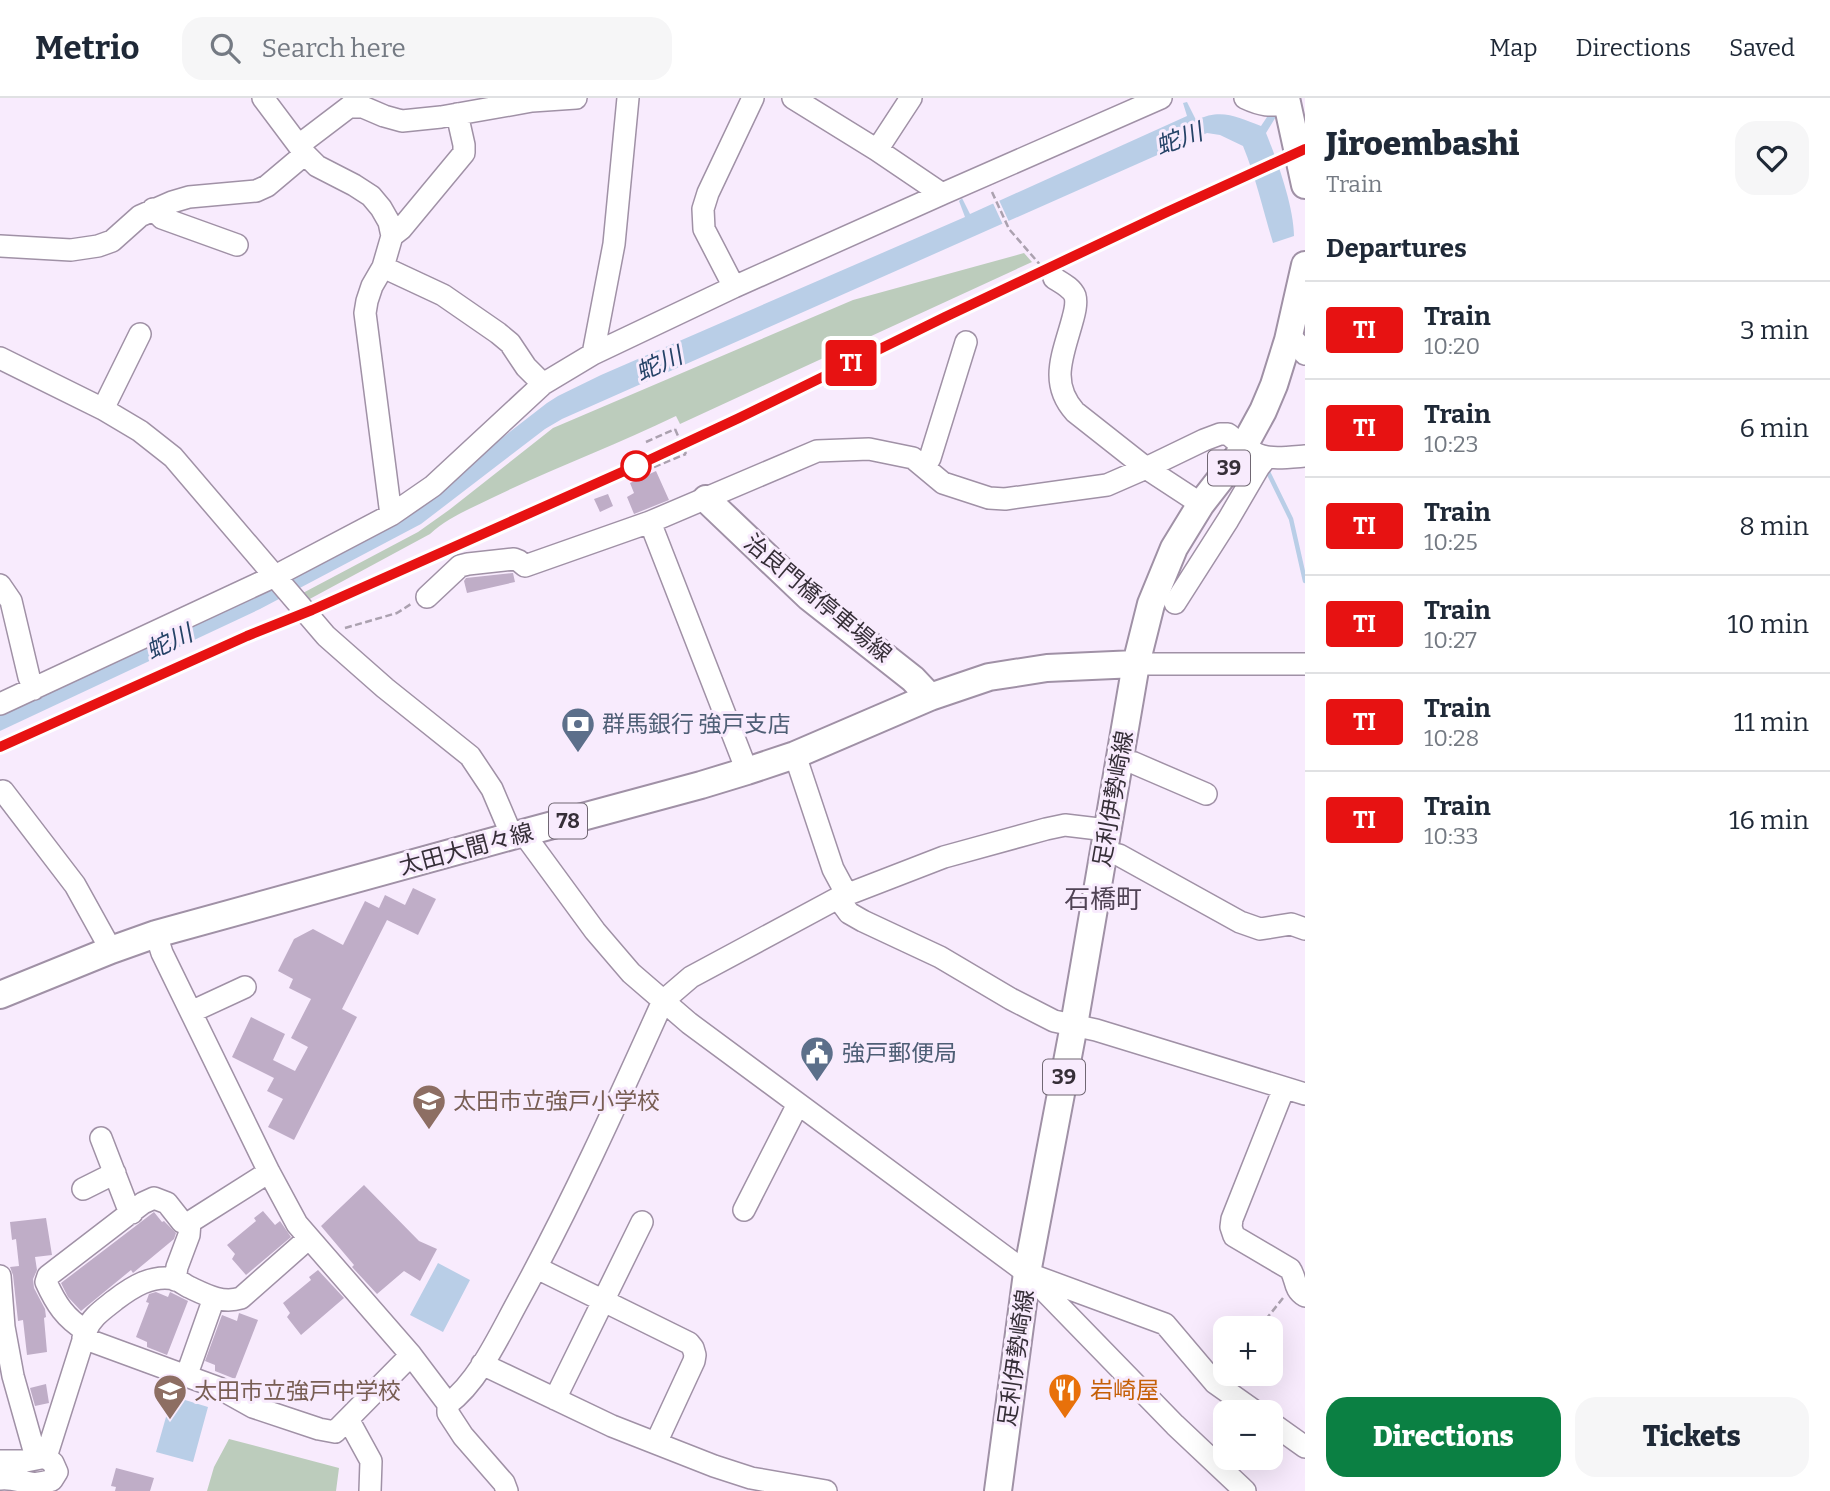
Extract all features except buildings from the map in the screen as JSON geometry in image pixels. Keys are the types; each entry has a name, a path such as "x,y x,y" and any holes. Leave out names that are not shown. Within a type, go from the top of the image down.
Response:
{"main road":[{"path":"1287,101 1305,185"},
{"name":"足利伊勢崎線","path":"998,1491 1027,1273 1074,1025 1136,664 1162,575 1180,537 1201,504 1239,455 1255,452 1263,411 1296,347 1305,265"},
{"name":"治良門橋停車場線","path":"706,499 809,597 913,679 930,698"},
{"name":"太田大間々線","path":"0,995 156,934 747,772 989,677 1047,668 1136,664"}],"street":[{"path":"263,98 317,166 371,196 389,222 392,236 383,267 372,286 365,313 391,514"},
{"path":"0,246 71,250 98,246 112,241 139,216 153,209 189,197 256,191 267,186 349,107 363,107 402,121 447,110 576,98"},
{"path":"593,354 614,244 628,98"},
{"path":"734,287 704,229 704,209 708,193 752,98"},
{"path":"793,98 942,194"},
{"path":"877,150 911,98"},
{"path":"0,704 277,578 391,514 433,486 543,384 593,354 734,287 1161,98"},
{"path":"1245,98 1266,106 1287,101"},
{"path":"392,236 401,229 464,153 464,145 447,110"},
{"path":"153,209 162,218 237,245"},
{"path":"383,267 443,295 498,332 543,384"},
{"path":"1054,278 1067,286 1076,299 1060,366 1059,379 1066,403 1146,468 1201,504"},
{"path":"103,409 139,334"},
{"path":"925,467 966,342"},
{"path":"0,358 103,409 140,431 173,457 326,636 478,765 519,834 529,841 595,932 631,973 689,1023 1027,1273 1175,1425 1245,1491"},
{"path":"427,597 460,566 514,559 525,566 650,522 817,451 870,449 914,458 943,482 989,498 1005,499 1107,485 1220,434 1228,434 1255,452 1305,456"},
{"path":"1175,603 1259,467 1255,452"},
{"path":"650,522 747,772"},
{"path":"0,585 11,601 34,689"},
{"path":"1136,664 1305,664"},
{"path":"795,755 849,913 940,957 1054,1021 1305,1094"},
{"path":"1120,761 1134,764 1206,794"},
{"path":"0,793 3,791 75,885 111,950"},
{"path":"448,1404 459,1396 482,1364 537,1268 579,1185 663,1001 691,977 843,897 944,857 1065,825 1105,841 1119,855 1240,922 1260,929 1291,924 1305,929"},
{"path":"156,934 162,953 297,1224 411,1355 448,1404 448,1413 463,1436 508,1491"},
{"path":"191,1012 245,987"},
{"path":"1284,1088 1231,1227 1234,1236 1290,1269 1300,1281"},
{"path":"744,1210 798,1104"},
{"path":"101,1138 132,1213"},
{"path":"175,1279 186,1247 190,1222 269,1172"},
{"path":"83,1189 115,1173"},
{"path":"190,1225 182,1222 167,1203 154,1198 143,1203 48,1276 46,1282 57,1305 84,1335 219,1388 253,1406 335,1432 411,1355"},
{"path":"555,1399 642,1222"},
{"path":"46,1457 84,1335 95,1317 136,1285 148,1281 175,1279 214,1298 231,1301 241,1298 309,1238"},
{"path":"537,1268 689,1343 693,1348 695,1355 691,1370 656,1443"},
{"path":"1027,1273 1165,1324 1215,1383 1239,1400"},
{"path":"0,1276 4,1327 13,1376 33,1447 53,1463 57,1472 49,1482 31,1485 12,1478 0,1479"},
{"path":"186,1377 214,1298"},
{"path":"482,1364 612,1426 714,1466 751,1478 826,1491"},
{"path":"348,1419 371,1461 370,1491"},
{"path":"1283,1431 1305,1447"},
{"path":"0,1461 26,1461 46,1457"}],"path":[{"path":"993,193 1009,229 1054,278"},
{"path":"646,442 675,429 685,454 654,467"},
{"path":"334,631 397,613 427,597"},
{"path":"1269,1316 1300,1281"}],"green space":[{"path":"1024,253 1032,262 680,424 676,416 517,486 460,513 430,534 306,601 301,594 418,532 553,428 853,300"},
{"path":"229,1439 339,1468 336,1491 207,1491 214,1467"}],"water":[{"name":"蛇川","path":"1187,102 1196,120 1222,114 1261,126 1271,111 1277,115 1266,133 1288,198 1294,236 1273,243 1243,146 1220,135 1207,133 562,419 545,429 421,524 260,609 0,731 0,713 292,579 401,519 558,396 965,217 959,201 962,198 970,214 1187,116 1183,103"},
{"path":"438,1263 470,1280 443,1332 410,1315"},
{"path":"172,1396 208,1407 193,1462 156,1452"}],"pier":[{"path":"1278,156 1281,166 1252,178 1248,169"},
{"path":"998,198 1010,224 1004,227 992,201"}],"waterway":[{"path":"1267,470 1291,519 1305,581"}],"railway":[{"path":"0,747 626,470 1166,212 1305,149"}],"train":[{"name":"TI","path":"0,747 649,460 1248,173 1305,149"}],"place":[{"name":"群馬銀行 強戸支店","path":"578,754"},
{"name":"強戸郵便局","path":"817,1083"},
{"name":"太田市立強戸小学校","path":"429,1131"},
{"name":"岩崎屋","path":"1065,1420"},
{"name":"太田市立強戸中学校","path":"170,1421"}],"district":[{"name":"石橋町","path":"1103,899"}]}
